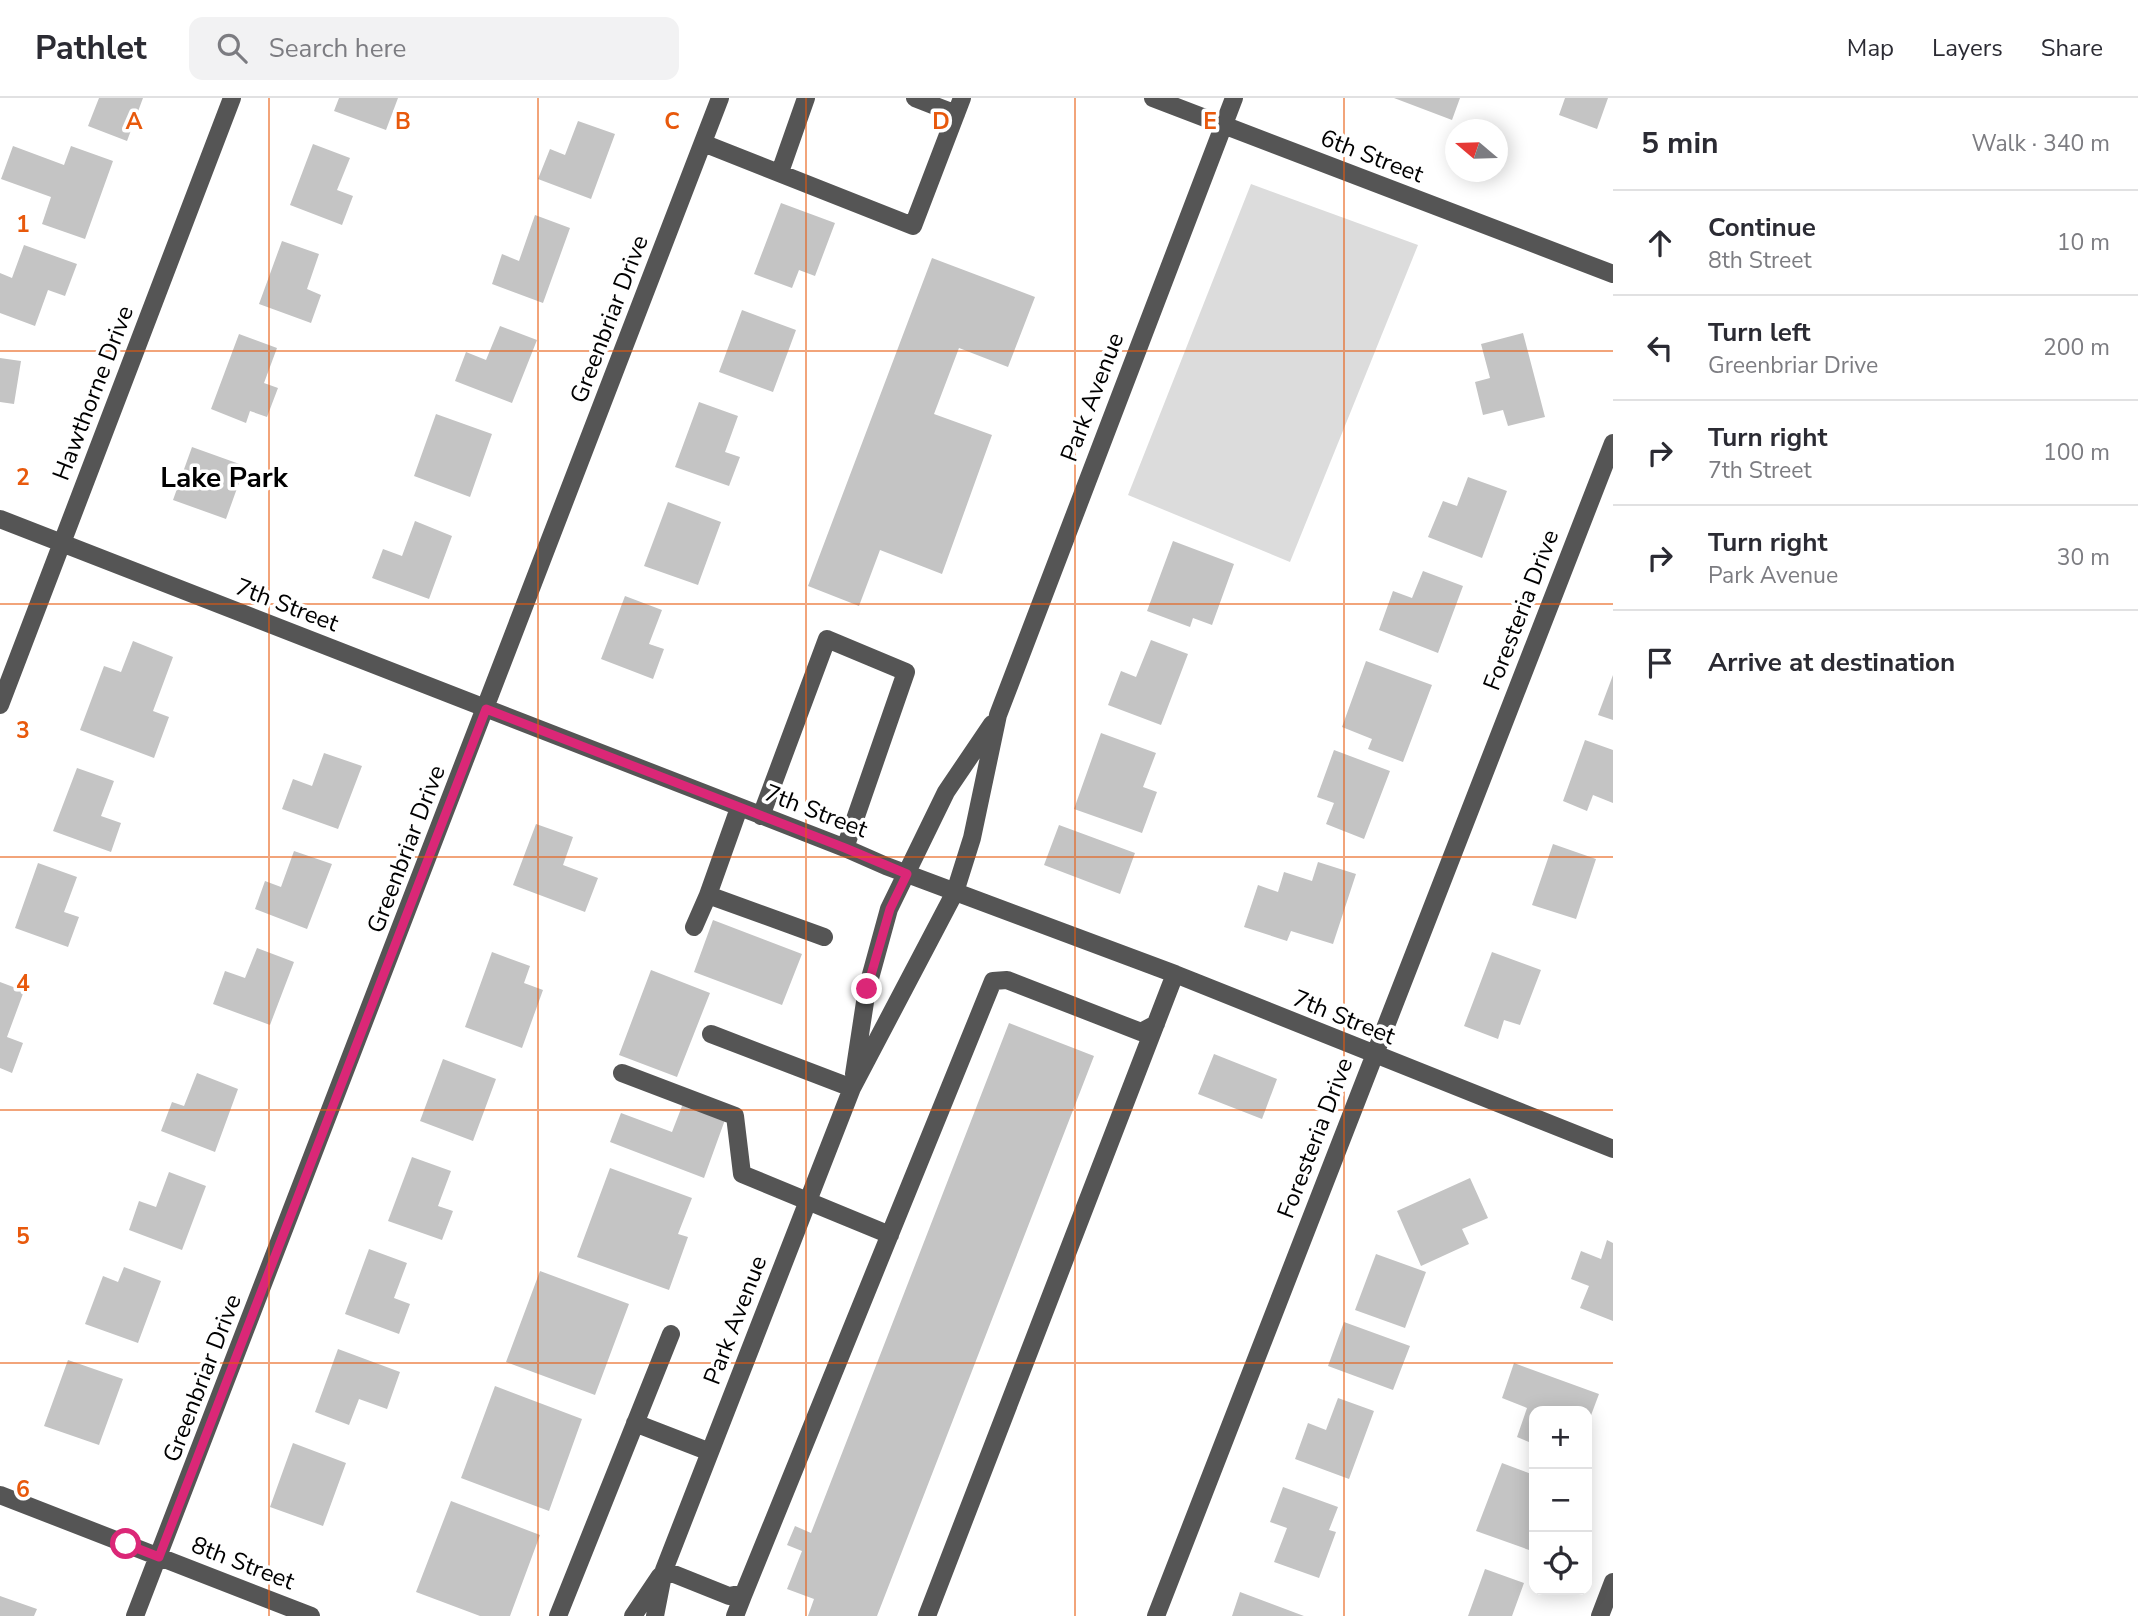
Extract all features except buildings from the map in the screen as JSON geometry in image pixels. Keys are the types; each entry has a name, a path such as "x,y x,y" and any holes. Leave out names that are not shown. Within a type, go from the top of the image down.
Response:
{"street":[{"name":"Hawthorne Drive","path":"0,705 232,98"},
{"name":"Greenbriar Drive","path":"135,1616 720,98"},
{"path":"780,172 806,98"},
{"path":"703,143 913,226 959,106 915,98"},
{"name":"6th Street","path":"1153,98 1613,274"},
{"name":"Park Avenue","path":"655,1616 664,1570 852,1088 956,892 972,838 998,715 1234,98"},
{"name":"Foresteria Drive","path":"1156,1616 1613,443"},
{"name":"7th Street","path":"0,519 907,874 1175,974 1613,1149"},
{"path":"761,816 827,639 906,672 845,848"},
{"name":"Park Avenue","path":"852,1088 867,989 890,909 946,792 998,715"},
{"path":"694,927 739,808"},
{"path":"708,895 824,937"},
{"path":"927,1616 1175,974"},
{"path":"735,1616 993,981 1007,980 1140,1032 1156,1024"},
{"path":"711,1034 852,1088"},
{"path":"622,1073 735,1116 742,1174 890,1235"},
{"path":"558,1616 671,1334"},
{"path":"635,1423 710,1452"},
{"name":"8th Street","path":"0,1495 311,1616"},
{"path":"664,1570 729,1596 744,1593"},
{"name":"Park Avenue","path":"633,1616 664,1570"},
{"path":"1600,1616 1613,1582"}],"shaded area":[{"path":"1251,184 1418,245 1290,562 1128,495"}],"district":[{"name":"Lake Park","path":"224,477"}],"route":[{"path":"126,1544 159,1557 486,709 907,874 890,909 867,989"}]}
